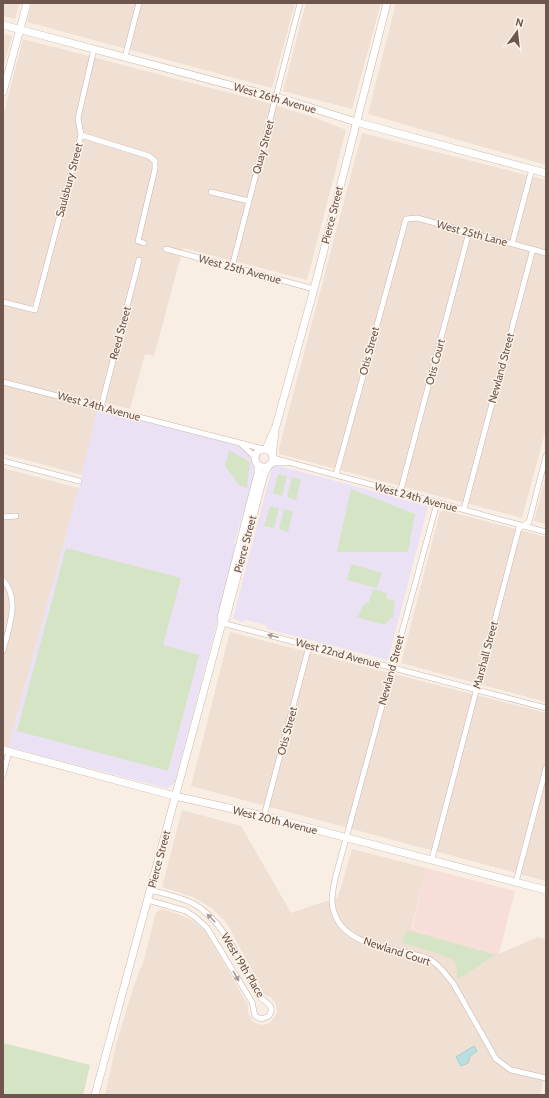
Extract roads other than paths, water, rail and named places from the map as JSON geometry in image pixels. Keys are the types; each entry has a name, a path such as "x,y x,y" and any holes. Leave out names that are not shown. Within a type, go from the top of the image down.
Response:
{"street":[{"path":"3,92 27,3"},
{"path":"125,57 139,3"},
{"name":"Quay Street","path":"232,267 300,3"},
{"name":"Pierce Street","path":"94,1095 222,623 226,618 264,474 271,460 276,426 314,288 387,3"},
{"name":"West 26th Avenue","path":"3,25 276,97 356,122 546,173"},
{"name":"Saulsbury Street","path":"3,302 35,310 81,135 78,118 94,49"},
{"path":"81,135 149,156 155,161 156,169 138,241 144,243"},
{"path":"512,244 532,169"},
{"path":"211,192 249,201"},
{"name":"West 25th Lane","path":"403,226 406,219 412,218 546,253"},
{"name":"Otis Street","path":"336,476 403,226"},
{"name":"Otis Court","path":"400,492 469,232"},
{"name":"West 25th Avenue","path":"166,249 314,288"},
{"name":"Newland Street","path":"464,509 533,249"},
{"name":"Reed Street","path":"101,406 139,260"},
{"name":"West 24th Avenue","path":"3,382 265,449"},
{"name":"Pierce Street","path":"265,449 276,426"},
{"name":"West 24th Avenue","path":"242,444 255,457"},
{"path":"265,449 271,460 264,467 258,465 255,457 258,452 265,449"},
{"name":"Marshall Street","path":"432,859 519,529 522,525 529,522 546,456"},
{"name":"West 24th Avenue","path":"271,460 400,492 546,532"},
{"path":"3,461 79,481"},
{"name":"Pierce Street","path":"222,623 221,617 258,473 258,465"},
{"name":"Newland Street","path":"347,838 437,503"},
{"path":"3,517 16,516"},
{"path":"3,580 7,584 12,597 12,610 3,651"},
{"name":"West 22nd Avenue","path":"222,623 546,708"},
{"name":"Otis Street","path":"264,816 309,646"},
{"path":"3,775 6,751"},
{"name":"West 20th Avenue","path":"6,751 175,796 264,816 432,859 546,890"},
{"path":"516,882 546,768"},
{"name":"Newland Court","path":"347,838 335,879 332,897 333,911 338,923 348,932 361,940 430,960 444,971 453,983 496,1059 511,1070 546,1078"},
{"name":"West 19th Place","path":"148,900 186,911 204,924 214,936 252,1002 255,1016 261,1020 269,1016 272,1010 271,1006 261,998 215,921 201,908 190,902 150,890"}],"water":[{"path":"474,1046 477,1051 470,1056 468,1063 461,1066 456,1057"}]}
